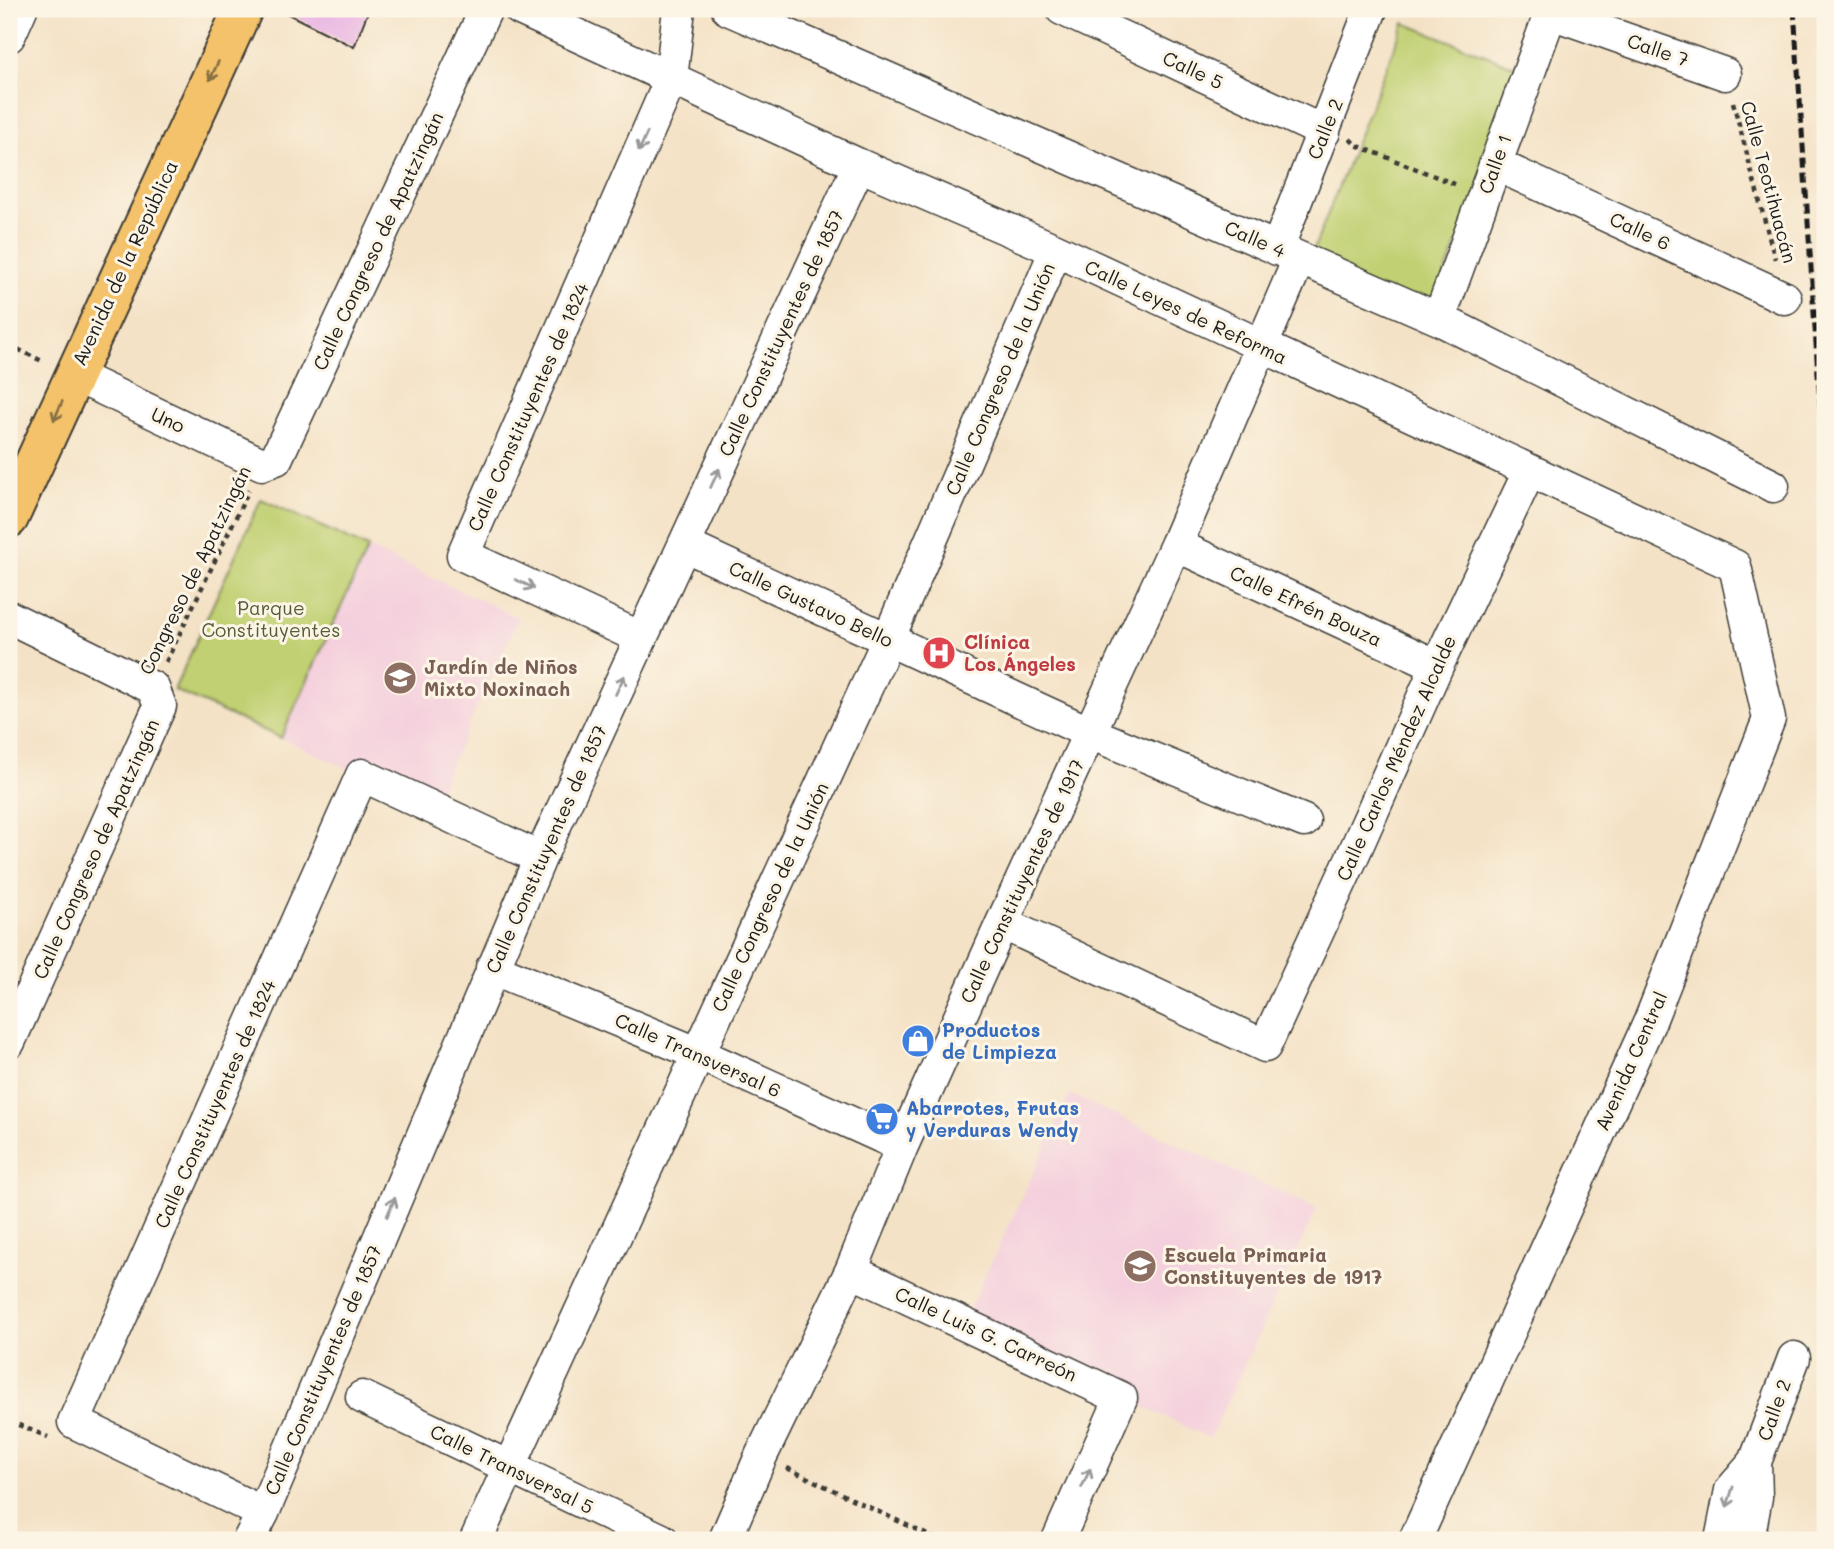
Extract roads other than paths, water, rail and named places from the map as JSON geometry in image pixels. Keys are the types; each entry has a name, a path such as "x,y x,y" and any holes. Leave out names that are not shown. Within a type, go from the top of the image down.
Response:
{"main road":[{"name":"Avenida de la República","path":"9,518 243,9"}],"street":[{"path":"9,36 21,9"},
{"name":"Calle Congreso de Apatzingán","path":"261,464 276,459 486,9"},
{"name":"Calle Leyes de Reforma","path":"520,9 859,165 1056,250 1735,566"},
{"path":"671,79 680,9"},
{"name":"Calle 4","path":"729,9 1439,319 1773,486"},
{"name":"Calle 5","path":"1062,9 1326,126"},
{"name":"Calle 2","path":"1288,254 1326,126 1371,9"},
{"name":"Calle 7","path":"1552,11 1726,74"},
{"name":"Calle 1","path":"1439,319 1552,11"},
{"name":"Calle Constituyentes de 1824","path":"641,638 463,555 671,79"},
{"name":"Calle 6","path":"1495,164 1785,298"},
{"name":"Calle Constituyentes de 1857","path":"256,1526 540,858 859,165"},
{"name":"Calle Congreso de la Unión","path":"476,1540 888,640 1056,250"},
{"name":"Calle Constituyentes de 1917","path":"725,1540 761,1456 851,1271 902,1146 1176,545 1262,347 1288,254"},
{"name":"Uno","path":"74,375 261,464"},
{"name":"Calle Carlos Méndez Alcalde","path":"1002,923 1265,1045 1437,666 1529,472"},
{"name":"Calle Gustavo Bello","path":"684,545 1090,733 1304,821"},
{"name":"Calle Efrén Bouza","path":"1176,545 1437,666"},
{"name":"Avenida Central","path":"1415,1540 1650,1021 1769,719 1735,566"},
{"name":"Calle Congreso de Apatzingán","path":"9,617 153,688 160,706 9,1042"},
{"name":"Calle Constituyentes de 1824","path":"256,1526 74,1422 362,775 540,858"},
{"name":"Calle Transversal 6","path":"492,968 699,1054 902,1146"},
{"name":"Calle Luis G. Carreón","path":"851,1271 1121,1398 1058,1540"},
{"name":"Calle 2","path":"1721,1540 1731,1489 1755,1462 1794,1358"},
{"name":"Calle Transversal 5","path":"362,1397 662,1540"},
{"name":"Calle 2","path":"1748,1540 1756,1497 1755,1462"}],"railway":[{"path":"1794,9 1825,481"}],"place":[{"name":"Clínica Los Ángeles","path":"939,653"},
{"name":"Jardín de Niños Mixto Noxinach","path":"400,678"},
{"name":"Productos de Limpieza","path":"918,1041"},
{"name":"Abarrotes, Frutas y Verduras Wendy","path":"882,1119"},
{"name":"Escuela Primaria Constituyentes de 1917","path":"1140,1266"}],"park label":[{"name":"Parque Constituyentes","path":"271,619"}]}
